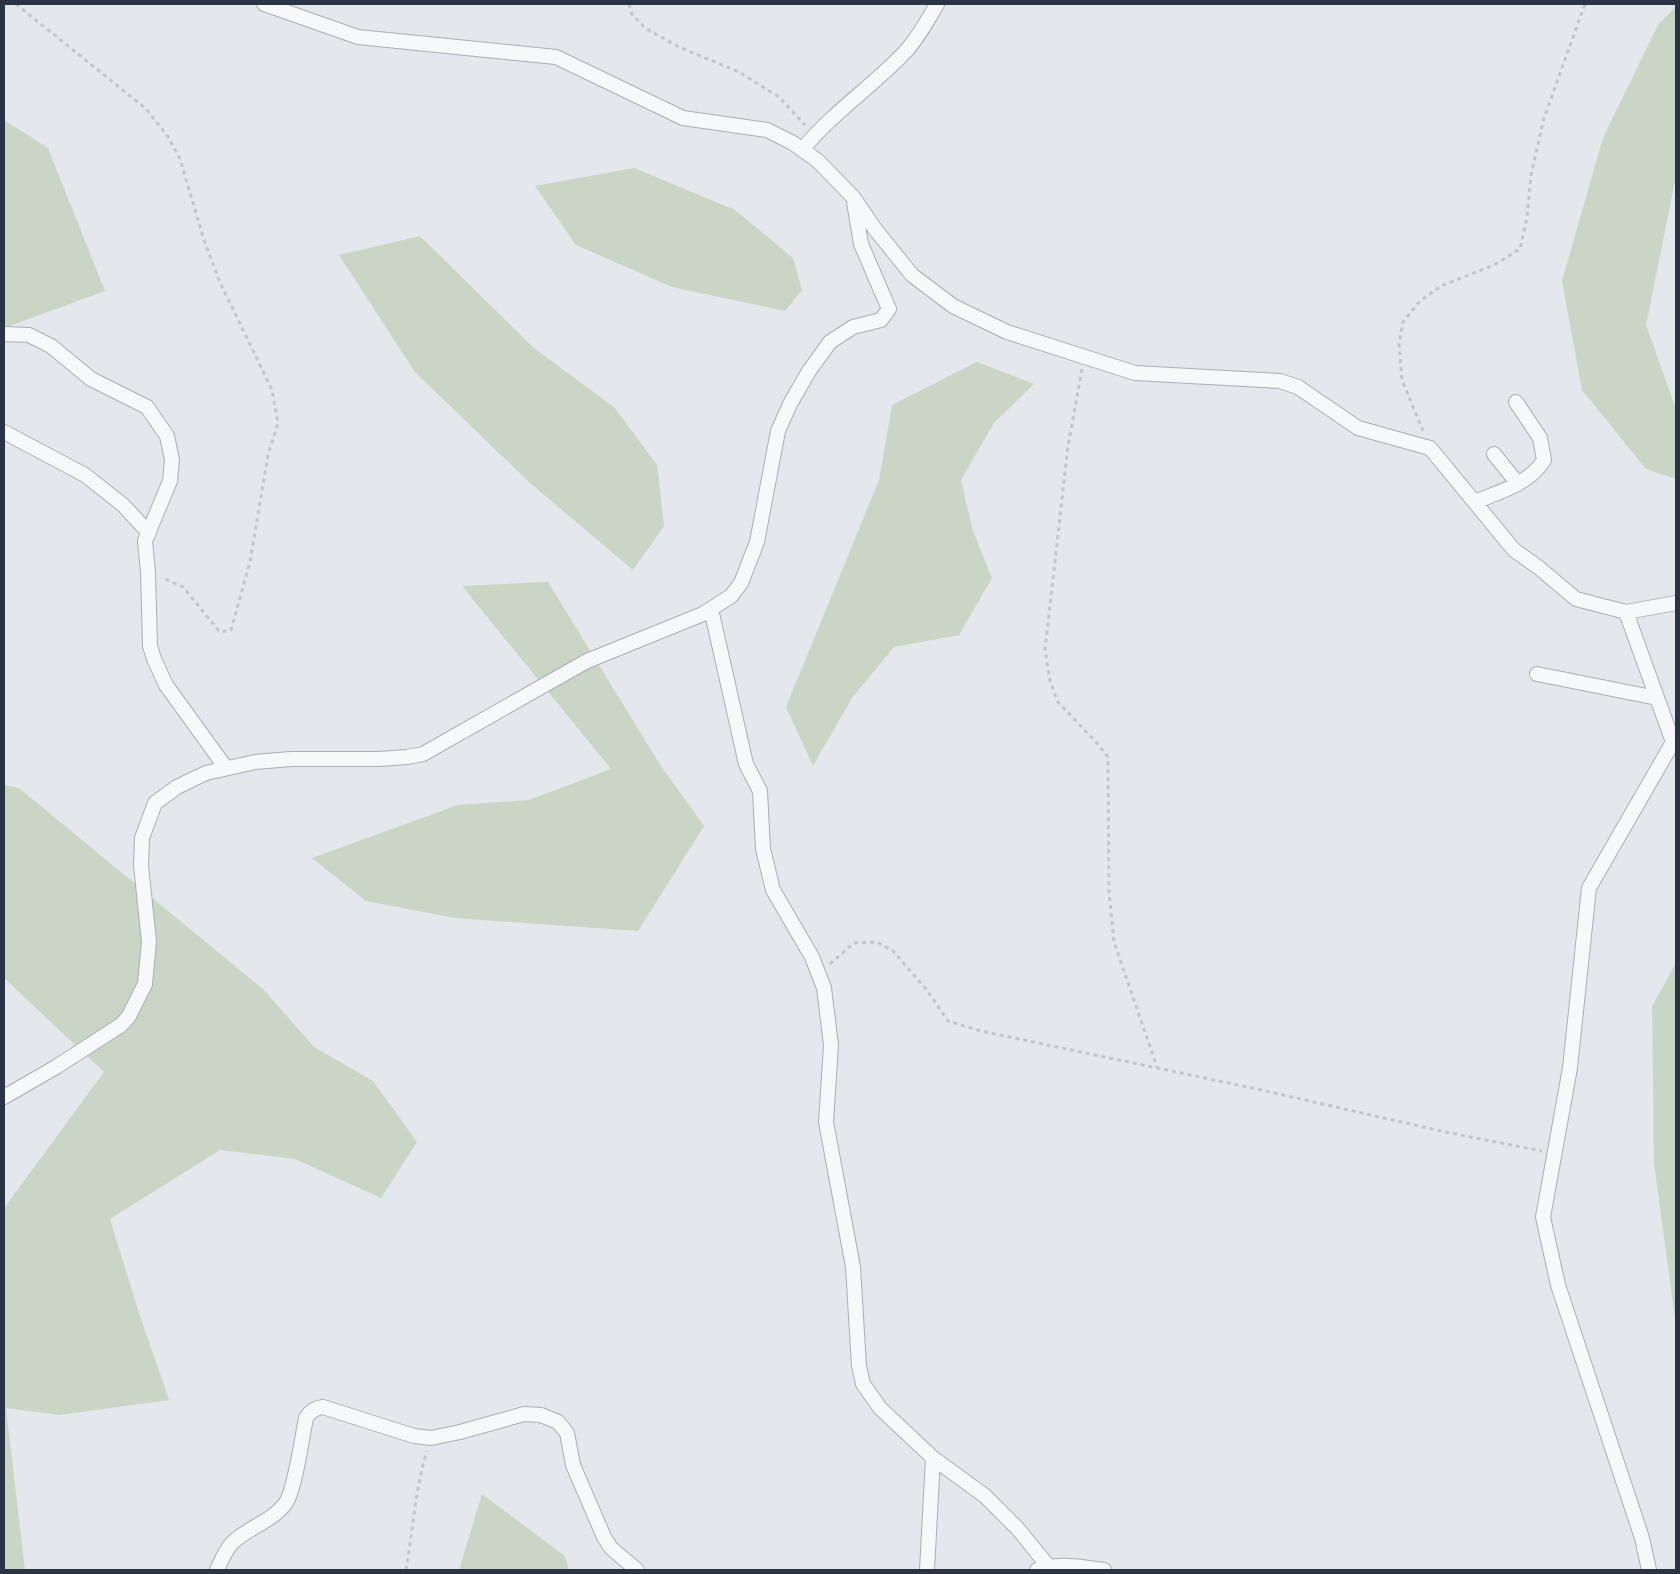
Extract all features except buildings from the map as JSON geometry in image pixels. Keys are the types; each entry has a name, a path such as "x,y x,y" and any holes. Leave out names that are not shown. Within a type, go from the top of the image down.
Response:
{"street":[{"path":"264,4 358,37 556,57 683,118 767,130 793,142 818,161 853,197 875,230 912,275 953,306 1007,332 1135,373 1280,381 1298,387 1358,428 1430,448 1514,550 1538,567 1576,599 1626,612 1676,603"},
{"path":"802,150 814,135 858,97 906,50 937,4"},
{"path":"4,1096 56,1067 121,1025 129,1016 145,984 149,942 141,865 142,838 156,803 177,787 206,773 255,762 379,759 423,754 588,661 673,627 711,609 730,596 741,583 757,542 778,431 790,404 809,371 830,342 853,327 881,320 890,309 861,244 853,197"},
{"path":"4,334 29,335 51,346 90,379 147,407 167,436 172,460 170,481 145,541 148,572 150,646 166,685 226,768"},
{"path":"1476,502 1518,484 1536,472 1544,460 1540,438 1516,402"},
{"path":"4,432 85,475 123,505 149,534"},
{"path":"1494,454 1518,484"},
{"path":"711,609 746,764 760,791 763,848 773,890 812,957 824,988 831,1045 826,1122 853,1267 858,1366 863,1384 880,1408 933,1458 985,1496 1018,1529 1042,1568 1072,1566 1104,1570"},
{"path":"1626,612 1675,742 1589,888 1570,1068 1543,1217 1556,1275 1639,1529 1649,1570"},
{"path":"1537,674 1657,698"},
{"path":"217,1570 231,1545 246,1532 273,1516 286,1504 291,1492 306,1418 317,1407 414,1436 431,1438 524,1414 541,1415 558,1422 566,1434 573,1465 604,1537 611,1548 637,1570"},
{"path":"927,1570 933,1458"}],"path":[{"path":"16,4 145,108 167,135 180,159 204,240 219,280 272,390 278,423 268,456 250,562 231,630 220,632 183,587 148,572"},
{"path":"630,4 632,14 645,28 679,47 739,72 779,97 814,135"},
{"path":"1430,448 1402,380 1399,344 1403,322 1420,301 1441,286 1494,265 1520,250 1527,217 1531,175 1544,118 1585,4"},
{"path":"1084,356 1068,446 1044,650 1050,681 1058,702 1108,757 1109,893 1114,942 1158,1067"},
{"path":"818,974 854,943 877,942 894,952 926,989 948,1021 981,1031 1158,1067 1445,1132 1554,1154"},
{"path":"406,1570 412,1518 422,1466 431,1438"}],"green space":[{"path":"1676,7 1676,176 1646,325 1676,409 1676,479 1646,469 1582,390 1562,281 1603,138 1659,23"},
{"path":"4,120 48,148 105,291 4,328"},
{"path":"634,168 735,210 793,258 802,290 785,311 672,287 576,245 535,186"},
{"path":"420,236 534,348 615,408 657,465 664,526 633,570 530,483 415,372 339,255"},
{"path":"977,362 1034,384 994,423 961,480 973,531 992,578 959,635 894,647 852,698 813,766 786,707 879,480 892,405"},
{"path":"548,582 659,763 704,826 638,931 455,918 366,901 312,858 458,805 529,800 611,769 462,586"},
{"path":"4,785 19,788 264,990 314,1047 373,1081 417,1142 381,1198 295,1159 220,1150 110,1219 139,1313 169,1400 59,1415 6,1408 25,1570 4,1570 4,1208 104,1072 4,978"},
{"path":"1676,962 1676,1326 1654,1163 1652,1007"},
{"path":"482,1494 565,1556 569,1570 459,1570"}]}
